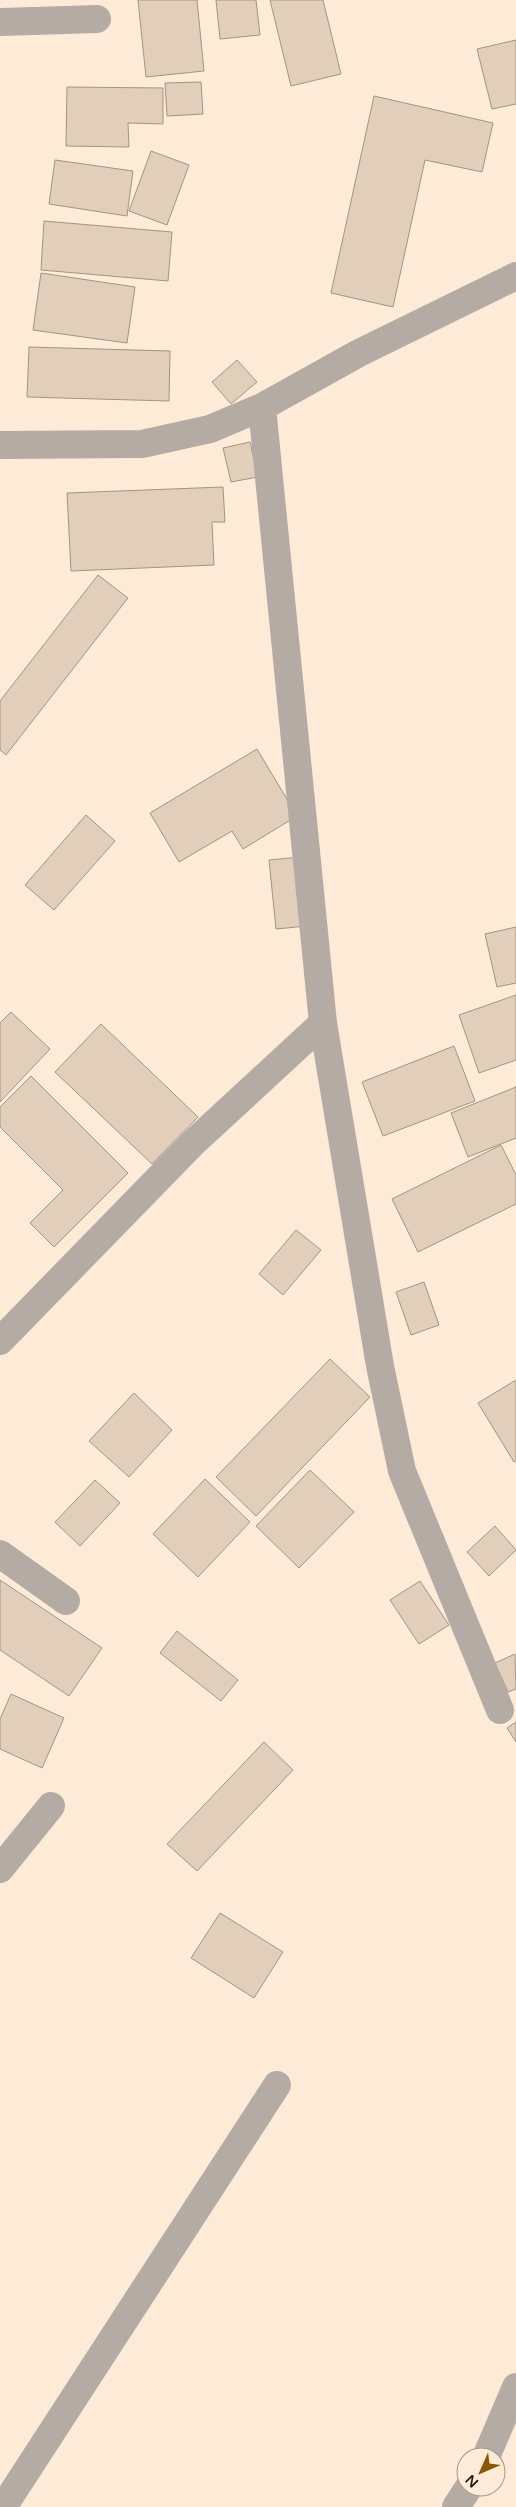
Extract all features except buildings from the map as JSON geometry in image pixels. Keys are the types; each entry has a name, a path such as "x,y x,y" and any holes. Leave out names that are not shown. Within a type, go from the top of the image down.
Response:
{"street":[{"path":"0,22 97,19"},
{"path":"0,445 142,444 210,429 262,407 359,352 516,276"},
{"path":"262,407 323,1023 380,1366 402,1471 500,1710"},
{"path":"0,1341 193,1143 323,1023"},
{"path":"0,1554 66,1601"},
{"path":"0,1869 51,1806"},
{"path":"11,2499 277,2085"},
{"path":"490,2447 516,2387"}]}
